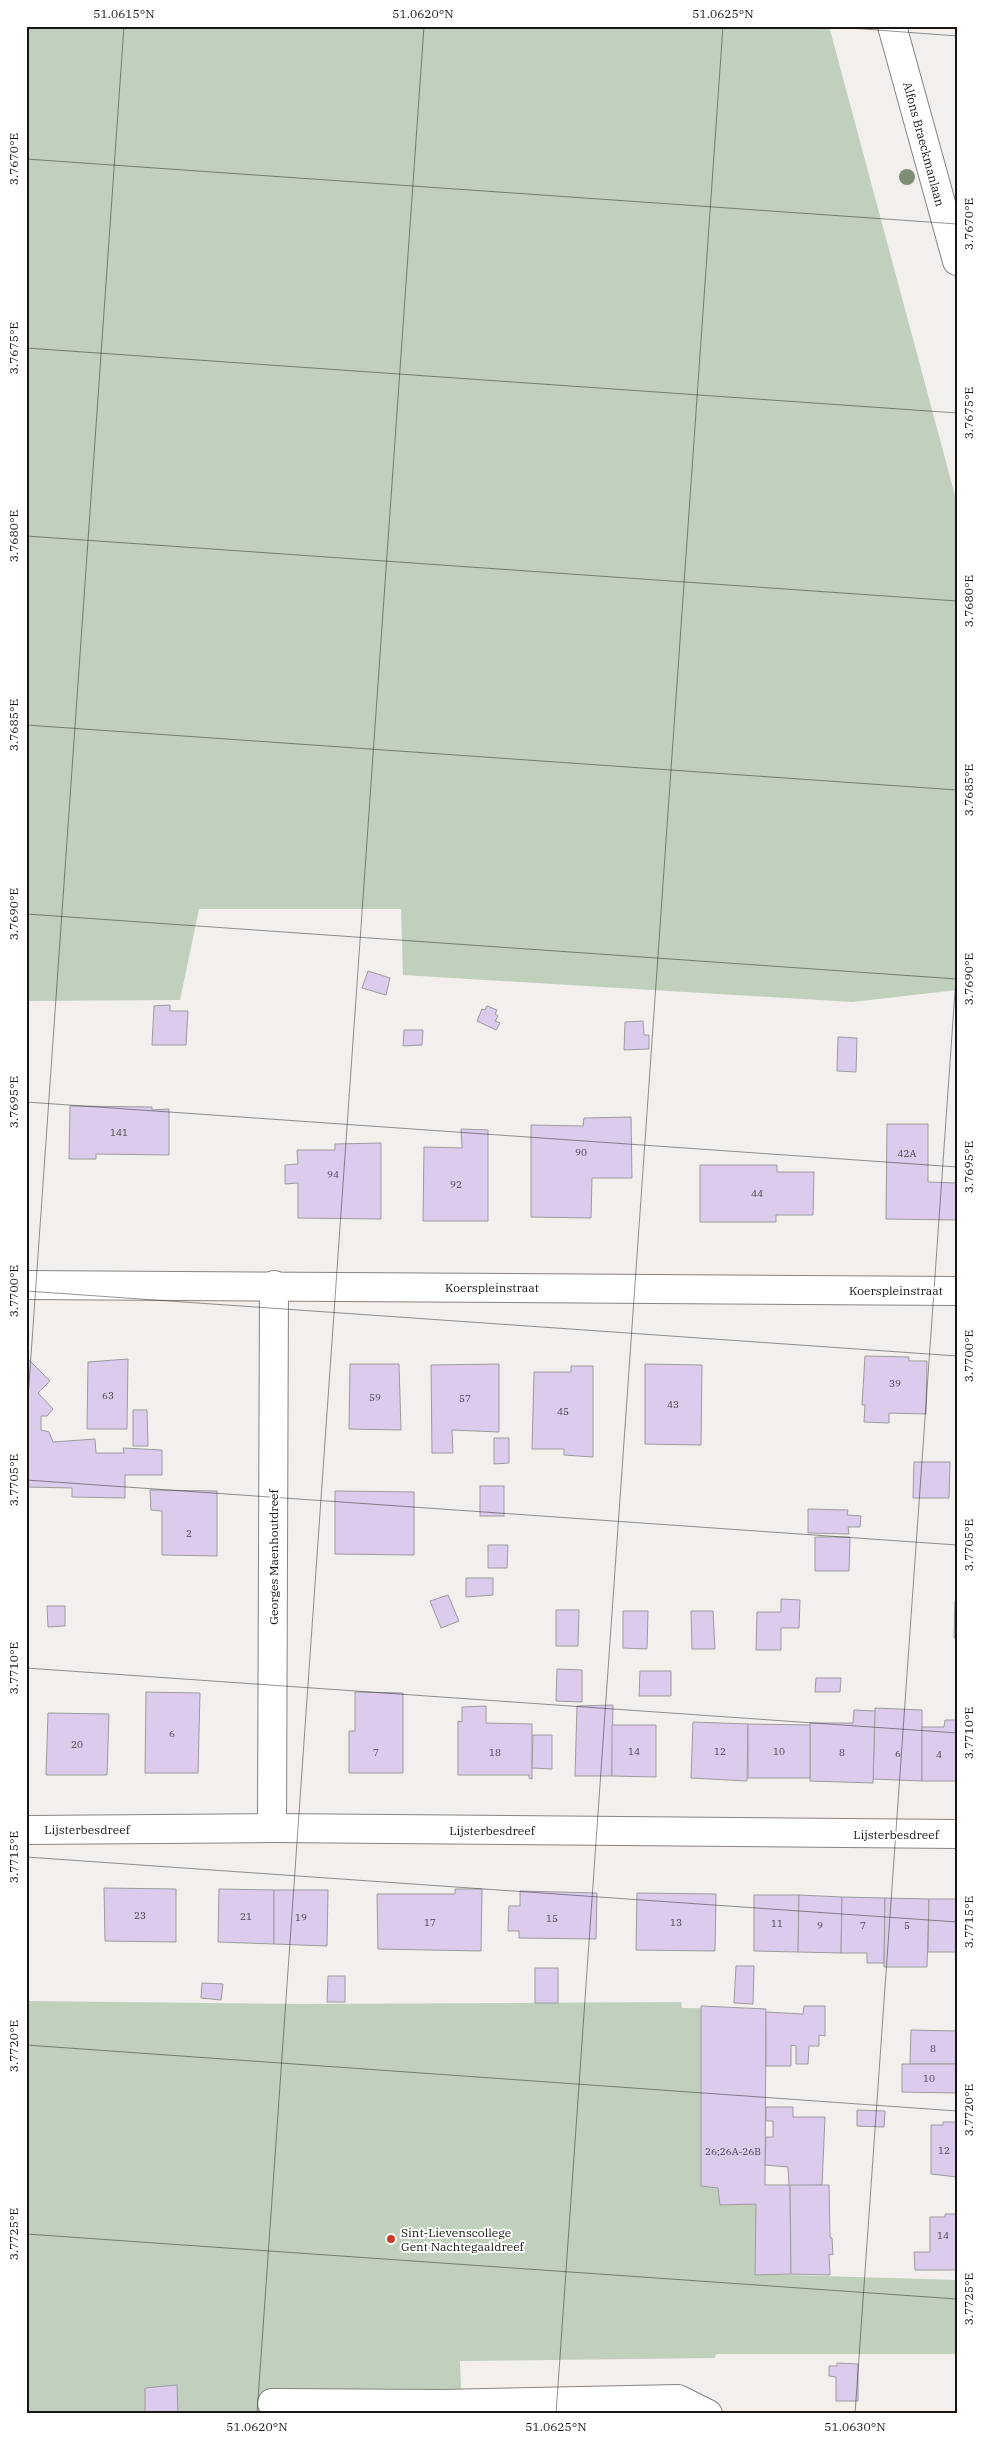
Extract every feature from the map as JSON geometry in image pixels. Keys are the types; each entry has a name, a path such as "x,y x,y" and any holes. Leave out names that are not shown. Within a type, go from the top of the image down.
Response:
{"street":[{"name":"Alfons Braeckmanlaan","path":"892,26 957,261"},
{"name":"Koerspleinstraat","path":"26,1285 274,1285 957,1291"},
{"name":"Georges Maenhoutdreef","path":"272,1828 274,1285"},
{"name":"Lijsterbesdreef","path":"26,1830 272,1828 957,1834"},
{"path":"272,2403 442,2409 678,2399 708,2414"}],"green space":[{"path":"26,26 829,26 957,503 957,990 852,1002 403,975 401,909 199,909 180,1000 26,1001"},
{"name":"Sint-Lievenscollege Gent Nachtegaaldreef","path":"26,2001 303,2004 681,2002 682,2008 766,2009 765,2185 753,2186 756,2204 756,2274 957,2280 957,2354 716,2354 715,2358 460,2361 462,2414 26,2414"}],"building":[{"path":"368,971 390,978 386,995 362,988"},
{"path":"170,1005 170,1011 188,1011 186,1045 152,1045 154,1006"},
{"path":"487,1006 497,1010 495,1014 498,1016 495,1021 500,1023 496,1030 477,1021 482,1009 485,1010"},
{"path":"643,1021 644,1035 649,1035 649,1049 624,1050 625,1022"},
{"path":"404,1030 423,1030 422,1045 403,1046"},
{"path":"838,1037 857,1038 856,1072 837,1071"},
{"path":"70,1106 152,1107 152,1110 169,1109 169,1155 96,1154 96,1159 69,1159"},
{"path":"631,1117 632,1178 592,1178 591,1218 531,1217 531,1125 583,1126 584,1118"},
{"path":"887,1124 928,1124 928,1182 957,1183 957,1220 886,1219"},
{"path":"461,1129 488,1130 488,1221 423,1221 424,1147 462,1148"},
{"path":"381,1143 381,1219 298,1218 298,1183 285,1184 285,1165 298,1164 297,1150 335,1150 335,1144"},
{"path":"700,1165 777,1165 777,1172 814,1172 813,1215 776,1215 776,1222 700,1222"},
{"path":"865,1356 909,1357 909,1361 927,1361 926,1414 889,1413 889,1423 864,1422 865,1405 862,1405"},
{"path":"26,1357 50,1381 38,1393 53,1409 47,1416 41,1416 41,1430 49,1432 53,1442 95,1439 96,1453 124,1453 123,1448 162,1450 162,1475 125,1475 125,1498 72,1497 72,1488 26,1487"},
{"path":"128,1359 127,1429 87,1429 88,1362"},
{"path":"350,1364 399,1364 401,1430 349,1429"},
{"path":"499,1364 499,1432 452,1430 453,1453 432,1453 431,1365"},
{"path":"645,1364 702,1365 701,1445 645,1444"},
{"path":"571,1366 593,1366 593,1457 564,1455 564,1449 532,1449 534,1372 571,1372"},
{"path":"133,1410 147,1410 148,1446 133,1446"},
{"path":"494,1438 509,1438 509,1463 494,1464"},
{"path":"914,1462 950,1462 949,1498 913,1498"},
{"path":"480,1486 504,1486 504,1516 480,1516"},
{"path":"150,1490 217,1491 217,1556 162,1555 162,1511 151,1510"},
{"path":"335,1491 414,1492 414,1555 335,1554"},
{"path":"808,1509 848,1510 847,1515 861,1516 860,1527 848,1527 849,1534 808,1533"},
{"path":"815,1537 850,1537 849,1571 815,1571"},
{"path":"488,1545 508,1545 507,1568 488,1568"},
{"path":"466,1578 493,1578 493,1595 466,1597"},
{"path":"448,1595 459,1621 441,1628 430,1601"},
{"path":"781,1599 800,1600 799,1628 781,1628 781,1650 756,1650 757,1612 781,1612"},
{"path":"955,1601 957,1601 957,1638 954,1638"},
{"path":"47,1606 65,1606 65,1626 48,1627"},
{"path":"556,1610 579,1610 578,1646 556,1646"},
{"path":"623,1611 648,1611 647,1649 623,1648"},
{"path":"691,1611 713,1611 715,1649 692,1649"},
{"path":"557,1669 582,1670 582,1702 556,1701"},
{"path":"640,1671 671,1671 671,1696 639,1696"},
{"path":"816,1678 841,1678 840,1692 815,1692"},
{"path":"146,1692 200,1693 198,1773 145,1773"},
{"path":"355,1692 403,1693 403,1773 349,1773 349,1731 355,1731"},
{"path":"613,1705 612,1776 575,1776 577,1706"},
{"path":"486,1706 486,1723 532,1724 532,1779 529,1778 529,1775 458,1775 458,1721 462,1722 462,1707"},
{"path":"875,1708 922,1710 922,1781 873,1779"},
{"path":"854,1710 875,1711 873,1783 810,1781 810,1723 853,1723"},
{"path":"48,1713 109,1714 107,1775 46,1775"},
{"path":"945,1720 957,1720 957,1781 922,1781 922,1727 944,1727"},
{"path":"693,1722 748,1724 747,1781 691,1778"},
{"path":"748,1724 810,1725 810,1778 748,1778"},
{"path":"612,1725 656,1725 656,1777 612,1776"},
{"path":"533,1735 552,1735 552,1769 532,1768"},
{"path":"104,1888 176,1889 176,1942 105,1941"},
{"path":"219,1889 274,1890 274,1944 218,1942"},
{"path":"455,1889 482,1889 481,1951 378,1949 377,1894 455,1894"},
{"path":"274,1890 328,1890 327,1946 274,1944"},
{"path":"520,1891 597,1893 596,1939 519,1938 519,1931 508,1931 509,1906 520,1906"},
{"path":"637,1893 716,1894 715,1951 636,1950"},
{"path":"754,1895 799,1895 798,1952 754,1951"},
{"path":"799,1895 842,1897 841,1953 798,1952"},
{"path":"842,1897 885,1898 884,1963 867,1963 867,1953 841,1953"},
{"path":"885,1898 929,1899 927,1967 884,1967"},
{"path":"929,1899 957,1899 957,1952 928,1952"},
{"path":"736,1966 754,1966 753,2004 734,2003"},
{"path":"535,1968 558,1968 558,2003 535,2003"},
{"path":"328,1976 345,1976 345,2002 327,2002"},
{"path":"202,1983 223,1984 221,2000 201,1998"},
{"path":"701,2006 766,2009 765,2185 790,2185 791,2274 755,2275 756,2204 720,2205 718,2188 701,2186"},
{"path":"804,2006 825,2006 825,2036 819,2035 819,2046 809,2046 808,2064 796,2064 796,2046 791,2045 791,2066 766,2066 766,2012 803,2014"},
{"path":"911,2030 957,2031 957,2064 910,2064"},
{"path":"902,2064 957,2064 957,2093 902,2092"},
{"path":"766,2107 793,2107 793,2117 825,2117 822,2185 789,2186 788,2167 765,2165 766,2137 773,2137 773,2121 766,2121"},
{"path":"857,2110 885,2111 884,2127 857,2126"},
{"path":"943,2122 957,2122 957,2177 931,2174 931,2125 943,2125"},
{"path":"790,2185 829,2185 830,2237 832,2238 833,2255 829,2254 830,2275 791,2274"},
{"path":"945,2214 957,2214 957,2270 915,2270 914,2252 930,2252 930,2217 945,2217"},
{"path":"837,2363 858,2364 858,2401 836,2401 836,2377 829,2376 829,2366 837,2366"},
{"path":"177,2385 178,2414 145,2414 145,2388"}],"place":[{"name":"Sint-Lievenscollege Gent Nachtegaaldreef","path":"391,2239"}]}
